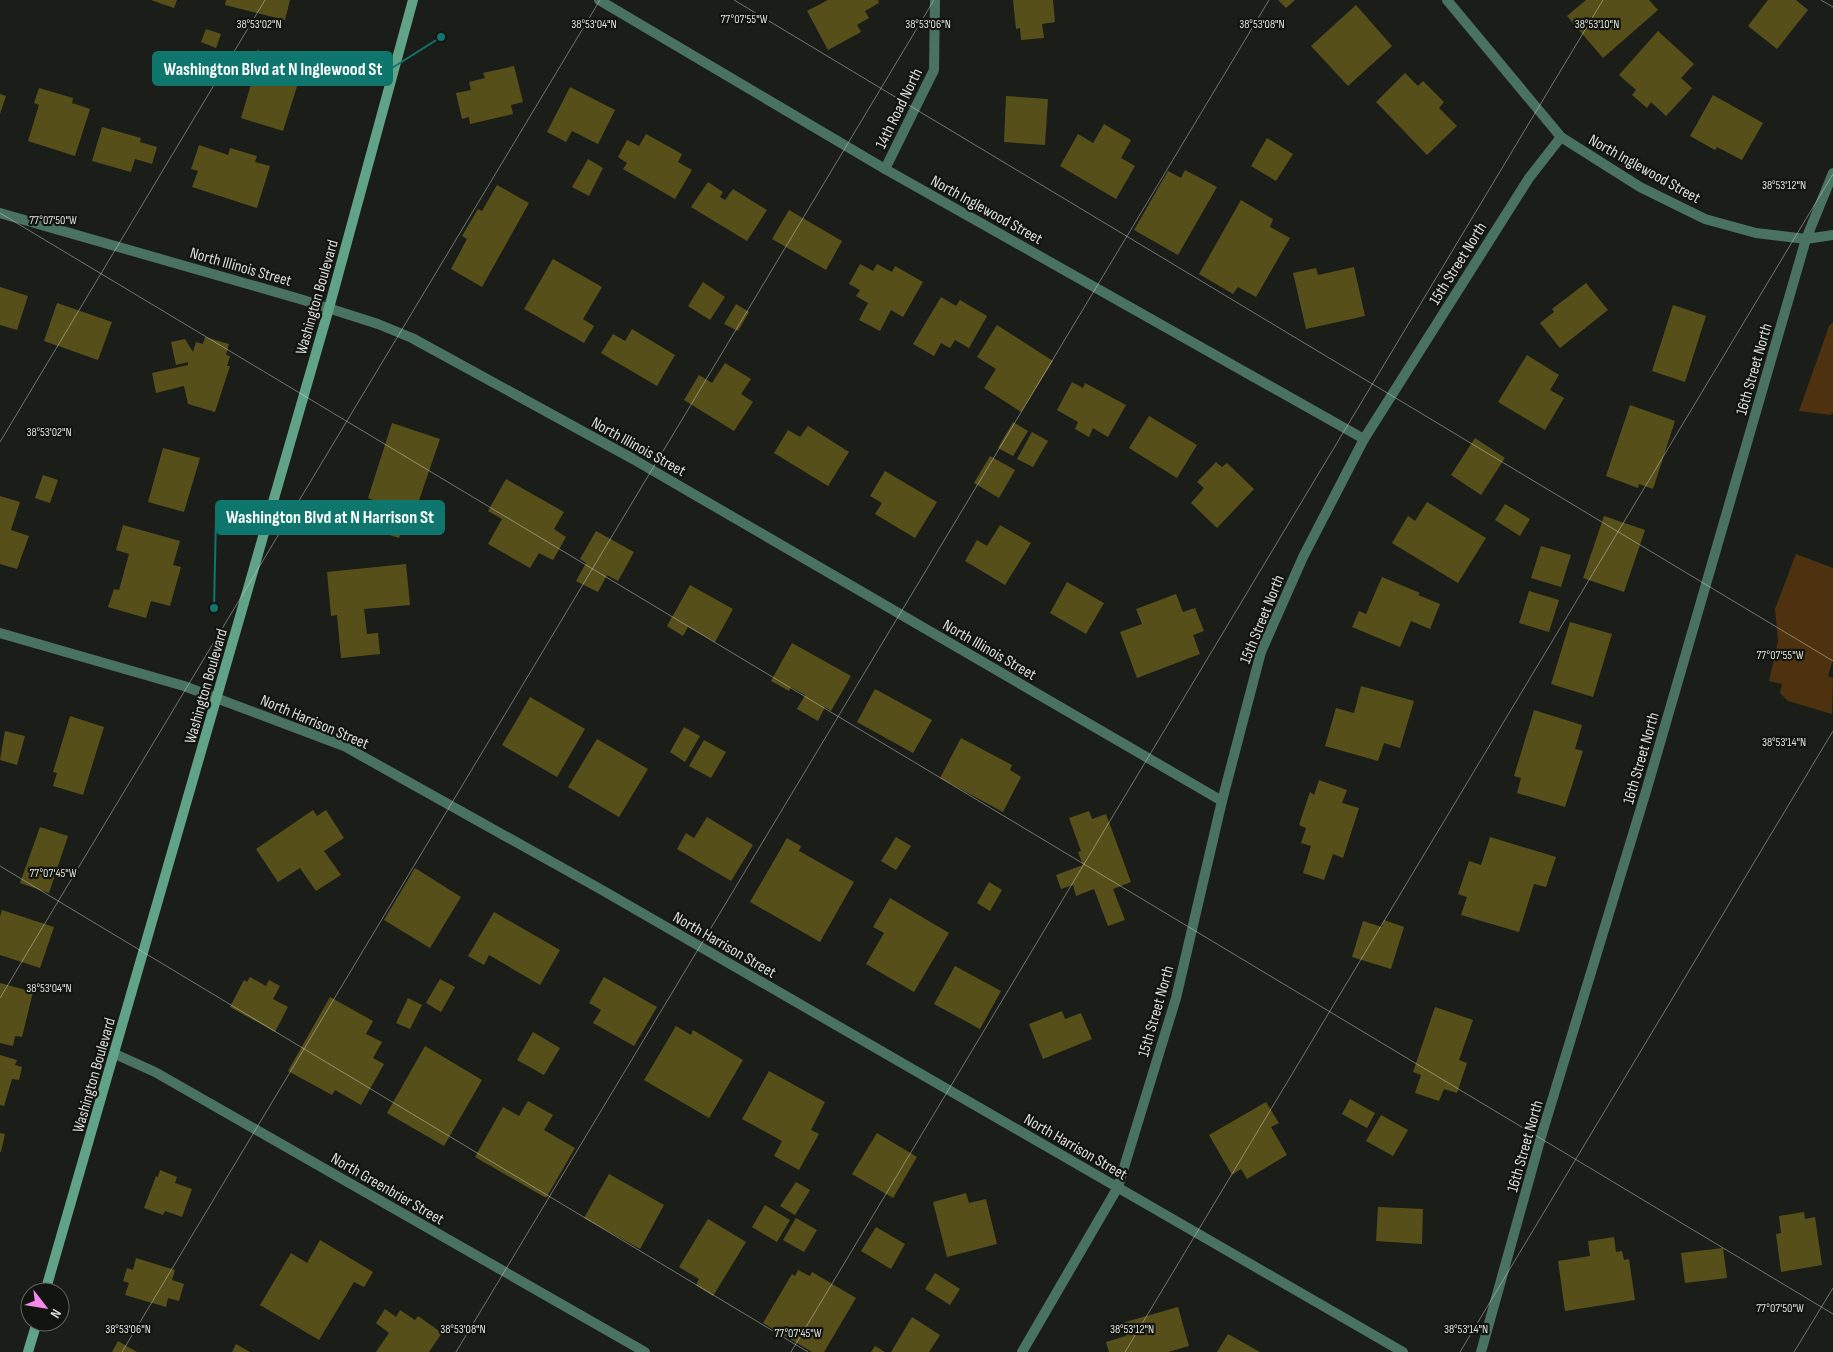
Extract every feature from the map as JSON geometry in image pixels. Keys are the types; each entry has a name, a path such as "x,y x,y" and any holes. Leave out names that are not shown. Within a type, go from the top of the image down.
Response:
{"main road":[{"name":"Washington Boulevard","path":"48,1282 329,308 413,0"},
{"path":"28,1352 33,1332"}],"street":[{"name":"North Inglewood Street","path":"599,0 885,169 1364,439"},
{"name":"14th Road North","path":"885,169 934,70 935,0"},
{"path":"1447,0 1561,137"},
{"name":"North Inglewood Street","path":"1561,137 1640,187 1705,219 1756,234 1806,239 1833,235"},
{"name":"15th Street North","path":"1022,1352 1118,1187 1176,998 1222,800 1261,652 1303,556 1364,439 1529,178 1561,137"},
{"name":"16th Street North","path":"1480,1352 1541,1137 1647,788 1806,239 1833,174"},
{"name":"North Illinois Street","path":"0,213 329,308 378,324 412,338 624,454 1222,800"},
{"name":"North Harrison Street","path":"0,633 217,697 344,746 602,890 1403,1352"},
{"name":"North Greenbrier Street","path":"115,1054 155,1072 645,1352"}],"shaded area":[{"path":"1833,322 1833,413 1831,415 1799,411 1829,326"},
{"path":"1796,554 1833,568 1833,659 1828,676 1833,678 1832,714 1788,701 1780,693 1782,684 1769,681 1778,641 1775,609"}],"building":[{"path":"151,0 177,0 174,8"},
{"path":"226,0 290,0 285,20 225,5"},
{"path":"828,0 878,0 879,3 865,11 869,18 857,25 861,32 828,50 807,11"},
{"path":"1013,0 1053,0 1055,22 1042,24 1044,38 1021,40 1020,28 1016,29"},
{"path":"1278,0 1295,0 1286,8"},
{"path":"1586,0 1649,0 1658,10 1603,58 1567,16"},
{"path":"1768,0 1796,0 1808,10 1777,49 1748,26"},
{"path":"1356,5 1392,46 1348,86 1311,46"},
{"path":"206,29 221,34 216,48 201,42"},
{"path":"1658,31 1694,64 1681,78 1692,88 1666,116 1651,102 1647,108 1632,95 1636,90 1619,75"},
{"path":"257,50 304,64 283,131 241,118 255,71 251,70"},
{"path":"514,66 523,102 511,105 513,114 470,124 469,117 462,119 456,93 471,90 469,82 485,78 483,73"},
{"path":"1405,73 1418,86 1423,81 1444,102 1439,108 1457,126 1427,155 1376,102"},
{"path":"570,87 615,110 598,144 572,131 566,142 547,132"},
{"path":"39,88 73,98 72,103 90,109 75,156 28,141 39,105 34,103"},
{"path":"0,94 6,96 0,114"},
{"path":"1713,95 1763,123 1742,160 1717,147 1715,150 1690,136"},
{"path":"1006,96 1048,99 1045,145 1004,142"},
{"path":"1104,124 1131,140 1121,158 1135,166 1116,199 1060,166 1078,134 1093,143"},
{"path":"102,127 141,138 140,142 157,147 152,164 135,159 131,172 92,161"},
{"path":"646,134 682,154 678,162 692,170 675,199 623,169 627,163 618,157 627,140 639,146"},
{"path":"1267,138 1293,154 1276,181 1251,166"},
{"path":"199,145 228,155 230,148 257,156 255,162 270,166 257,208 192,187 198,171 191,169"},
{"path":"588,159 603,168 589,196 572,187"},
{"path":"1185,170 1217,187 1178,255 1134,230 1168,171 1181,178"},
{"path":"708,182 723,192 720,197 725,200 733,189 767,210 747,241 691,207"},
{"path":"497,185 529,203 482,287 451,269 467,239 462,236 478,209 482,211"},
{"path":"1241,200 1273,219 1270,227 1290,238 1256,297 1238,287 1233,294 1199,274"},
{"path":"789,210 842,241 826,270 772,239"},
{"path":"553,259 602,287 583,319 594,326 584,343 524,309"},
{"path":"860,264 873,271 877,264 892,272 895,266 923,282 903,317 891,310 880,331 859,320 868,303 856,296 860,290 849,284"},
{"path":"1354,267 1365,316 1306,329 1293,273 1316,268 1318,275"},
{"path":"703,282 725,297 710,320 688,306"},
{"path":"1586,283 1608,310 1560,348 1540,323 1554,312 1552,309"},
{"path":"0,287 28,296 17,330 0,325"},
{"path":"941,297 956,306 960,300 987,316 969,348 955,340 950,348 941,343 934,356 913,344"},
{"path":"57,303 112,322 98,360 44,341"},
{"path":"736,304 749,312 738,331 724,324"},
{"path":"1673,305 1706,316 1685,382 1652,371"},
{"path":"997,325 1053,361 1021,412 984,388 996,369 977,357"},
{"path":"632,329 675,355 657,386 601,353 613,334 625,341"},
{"path":"205,337 229,344 226,355 230,356 227,366 230,366 215,412 188,404 184,386 156,393 152,373 188,365 188,362 176,365 171,342 185,339 193,352 196,342 203,344"},
{"path":"1527,355 1559,375 1550,390 1564,398 1545,430 1498,402"},
{"path":"725,363 751,379 741,394 753,402 734,431 684,400 699,375 712,383"},
{"path":"1072,382 1083,388 1085,383 1126,405 1108,437 1093,428 1089,437 1075,429 1078,422 1057,410"},
{"path":"1630,405 1675,421 1653,489 1639,484 1638,488 1606,476"},
{"path":"1149,416 1197,445 1177,478 1129,448"},
{"path":"1013,422 1028,431 1013,456 998,448"},
{"path":"392,423 440,439 415,512 408,510 399,538 370,529 378,502 368,498"},
{"path":"808,426 849,452 828,486 774,453 788,430 800,437"},
{"path":"1032,432 1048,441 1033,467 1017,459"},
{"path":"1475,438 1505,458 1481,495 1451,475"},
{"path":"163,448 200,458 184,512 148,502"},
{"path":"990,456 1015,470 999,498 974,483"},
{"path":"1216,462 1222,467 1227,463 1254,489 1217,528 1191,503 1204,488 1197,482"},
{"path":"885,471 937,502 915,538 875,514 882,503 870,496"},
{"path":"43,475 58,480 50,503 35,498"},
{"path":"506,479 564,512 554,529 566,537 553,560 539,553 530,568 488,544 502,519 488,511"},
{"path":"0,496 20,502 11,530 29,536 17,569 0,564"},
{"path":"1427,502 1486,538 1458,583 1392,543 1408,516 1415,521"},
{"path":"1505,504 1530,519 1520,536 1495,520"},
{"path":"1604,516 1645,530 1624,592 1583,578"},
{"path":"123,525 180,541 173,565 181,567 170,606 151,601 146,618 108,607 114,589 119,590 129,554 116,550"},
{"path":"1000,525 1031,543 1005,585 965,561 977,540 987,546"},
{"path":"596,531 634,552 618,581 607,575 598,592 576,581 586,563 580,559"},
{"path":"1541,546 1571,555 1561,587 1531,578"},
{"path":"406,564 410,605 364,609 367,634 378,633 380,654 341,658 337,615 331,616 327,572"},
{"path":"1382,577 1420,593 1418,595 1440,604 1430,629 1411,621 1400,647 1352,627 1359,611 1366,614"},
{"path":"1067,582 1104,603 1086,634 1050,613"},
{"path":"690,585 733,609 715,642 688,627 683,636 667,626"},
{"path":"1529,591 1559,600 1549,632 1519,623"},
{"path":"1176,594 1183,612 1195,608 1204,631 1193,635 1200,654 1137,678 1120,632 1142,624 1136,609"},
{"path":"1570,622 1612,634 1593,697 1551,684"},
{"path":"792,643 851,676 831,711 825,707 818,721 797,709 805,695 791,687 789,691 771,681"},
{"path":"1361,686 1414,701 1400,748 1384,743 1378,761 1325,746 1336,708 1354,713"},
{"path":"875,689 932,720 913,753 857,722"},
{"path":"530,697 585,729 557,777 502,745"},
{"path":"1534,710 1582,725 1575,749 1583,751 1565,807 1517,793 1521,778 1514,776"},
{"path":"70,716 104,727 83,795 53,786 57,773 53,772"},
{"path":"684,727 700,736 685,762 670,752"},
{"path":"5,731 25,736 17,765 0,760"},
{"path":"961,738 1012,765 1010,770 1021,777 1003,812 940,778"},
{"path":"597,739 648,769 619,817 568,787"},
{"path":"704,740 726,752 711,778 689,766"},
{"path":"1319,780 1347,790 1342,803 1359,808 1343,858 1333,854 1324,880 1303,873 1311,846 1301,843 1306,828 1299,825 1310,792 1314,795"},
{"path":"313,810 317,816 326,810 344,838 324,851 341,875 316,891 300,868 278,882 256,849"},
{"path":"1089,811 1092,819 1106,814 1131,882 1113,889 1125,920 1108,926 1094,889 1076,896 1073,885 1061,889 1056,875 1083,865 1078,852 1081,851 1069,818"},
{"path":"707,817 753,845 731,881 677,849 686,833 694,838"},
{"path":"40,827 68,836 49,893 20,883"},
{"path":"896,837 911,846 896,870 881,861"},
{"path":"1490,837 1556,857 1546,887 1534,884 1519,932 1461,915 1467,897 1458,894 1469,861 1481,865"},
{"path":"787,838 801,846 799,851 854,882 820,942 750,902"},
{"path":"415,868 461,897 430,948 384,920"},
{"path":"989,882 1002,890 990,911 977,903"},
{"path":"890,898 949,933 914,992 866,964 884,933 873,927"},
{"path":"2,910 54,927 40,968 0,955 0,917"},
{"path":"494,912 560,950 540,985 489,955 484,965 468,956"},
{"path":"1384,920 1404,927 1391,969 1352,957 1363,921 1382,927"},
{"path":"955,966 1001,991 980,1029 934,1004"},
{"path":"250,977 266,986 269,980 280,986 273,999 288,1007 275,1032 230,1007 244,980 247,982"},
{"path":"604,977 657,1007 634,1046 593,1023 601,1010 589,1003"},
{"path":"440,979 455,987 441,1012 426,1003"},
{"path":"0,983 33,992 22,1037 15,1036 13,1046 0,1043"},
{"path":"330,997 373,1021 366,1034 382,1042 373,1058 384,1064 361,1105 335,1090 332,1095 288,1071"},
{"path":"408,998 422,1005 410,1029 396,1023"},
{"path":"1435,1007 1473,1020 1459,1060 1467,1063 1457,1093 1444,1089 1439,1101 1415,1093 1421,1075 1413,1072"},
{"path":"1062,1011 1065,1019 1081,1013 1092,1039 1043,1059 1029,1024"},
{"path":"676,1026 691,1035 693,1030 743,1060 709,1118 644,1080"},
{"path":"533,1032 560,1048 544,1075 517,1060"},
{"path":"425,1046 482,1080 444,1146 387,1113"},
{"path":"0,1055 17,1060 15,1065 22,1067 19,1080 12,1079 4,1106 0,1105"},
{"path":"769,1071 825,1102 811,1130 819,1134 799,1170 774,1156 782,1141 742,1119"},
{"path":"1350,1099 1375,1113 1367,1128 1342,1114"},
{"path":"528,1101 553,1115 544,1130 575,1148 546,1198 475,1157 503,1107 519,1116"},
{"path":"1266,1102 1279,1123 1271,1127 1287,1155 1247,1179 1241,1169 1232,1175 1209,1135"},
{"path":"1381,1115 1408,1130 1393,1156 1366,1141"},
{"path":"0,1133 5,1134 1,1152 0,1152"},
{"path":"877,1133 917,1157 893,1198 852,1174"},
{"path":"160,1170 177,1177 175,1183 192,1189 182,1217 165,1211 163,1215 144,1208"},
{"path":"609,1174 664,1205 640,1249 584,1218"},
{"path":"796,1182 810,1190 795,1215 780,1206"},
{"path":"966,1193 969,1203 986,1199 997,1244 947,1257 933,1202"},
{"path":"765,1205 790,1220 777,1242 752,1227"},
{"path":"1378,1207 1423,1209 1422,1244 1376,1241"},
{"path":"1804,1212 1805,1219 1815,1217 1822,1265 1781,1272 1776,1234 1781,1233 1779,1216"},
{"path":"796,1218 817,1230 804,1252 783,1240"},
{"path":"708,1219 746,1242 713,1296 696,1285 699,1279 679,1267"},
{"path":"876,1227 905,1244 891,1269 861,1251"},
{"path":"1614,1237 1616,1252 1622,1251 1624,1260 1629,1259 1635,1300 1565,1311 1558,1261 1590,1256 1588,1241"},
{"path":"320,1240 373,1272 364,1287 354,1282 319,1340 260,1305 291,1253 307,1263"},
{"path":"1723,1248 1727,1278 1685,1283 1681,1253"},
{"path":"136,1258 175,1270 172,1280 184,1284 179,1301 168,1298 166,1307 125,1295 129,1283 123,1281 127,1268 133,1270"},
{"path":"798,1270 810,1276 812,1272 856,1298 824,1352 812,1352 763,1323 792,1274 795,1276"},
{"path":"935,1273 960,1289 950,1305 925,1289"},
{"path":"1178,1307 1189,1346 1168,1352 1109,1352 1106,1342 1126,1336 1122,1323"},
{"path":"385,1309 396,1317 400,1310 415,1320 418,1316 442,1333 429,1352 376,1352 389,1333 376,1323"},
{"path":"912,1317 940,1335 929,1352 891,1352"},
{"path":"1228,1334 1260,1352 1217,1352"},
{"path":"118,1341 137,1352 112,1352"},
{"path":"236,1344 250,1352 232,1352"},
{"path":"875,1346 885,1352 871,1352"}],"place":[{"name":"Washington Blvd at N Inglewood St","path":"441,37"},
{"name":"Washington Blvd at N Harrison St","path":"214,608"}]}
